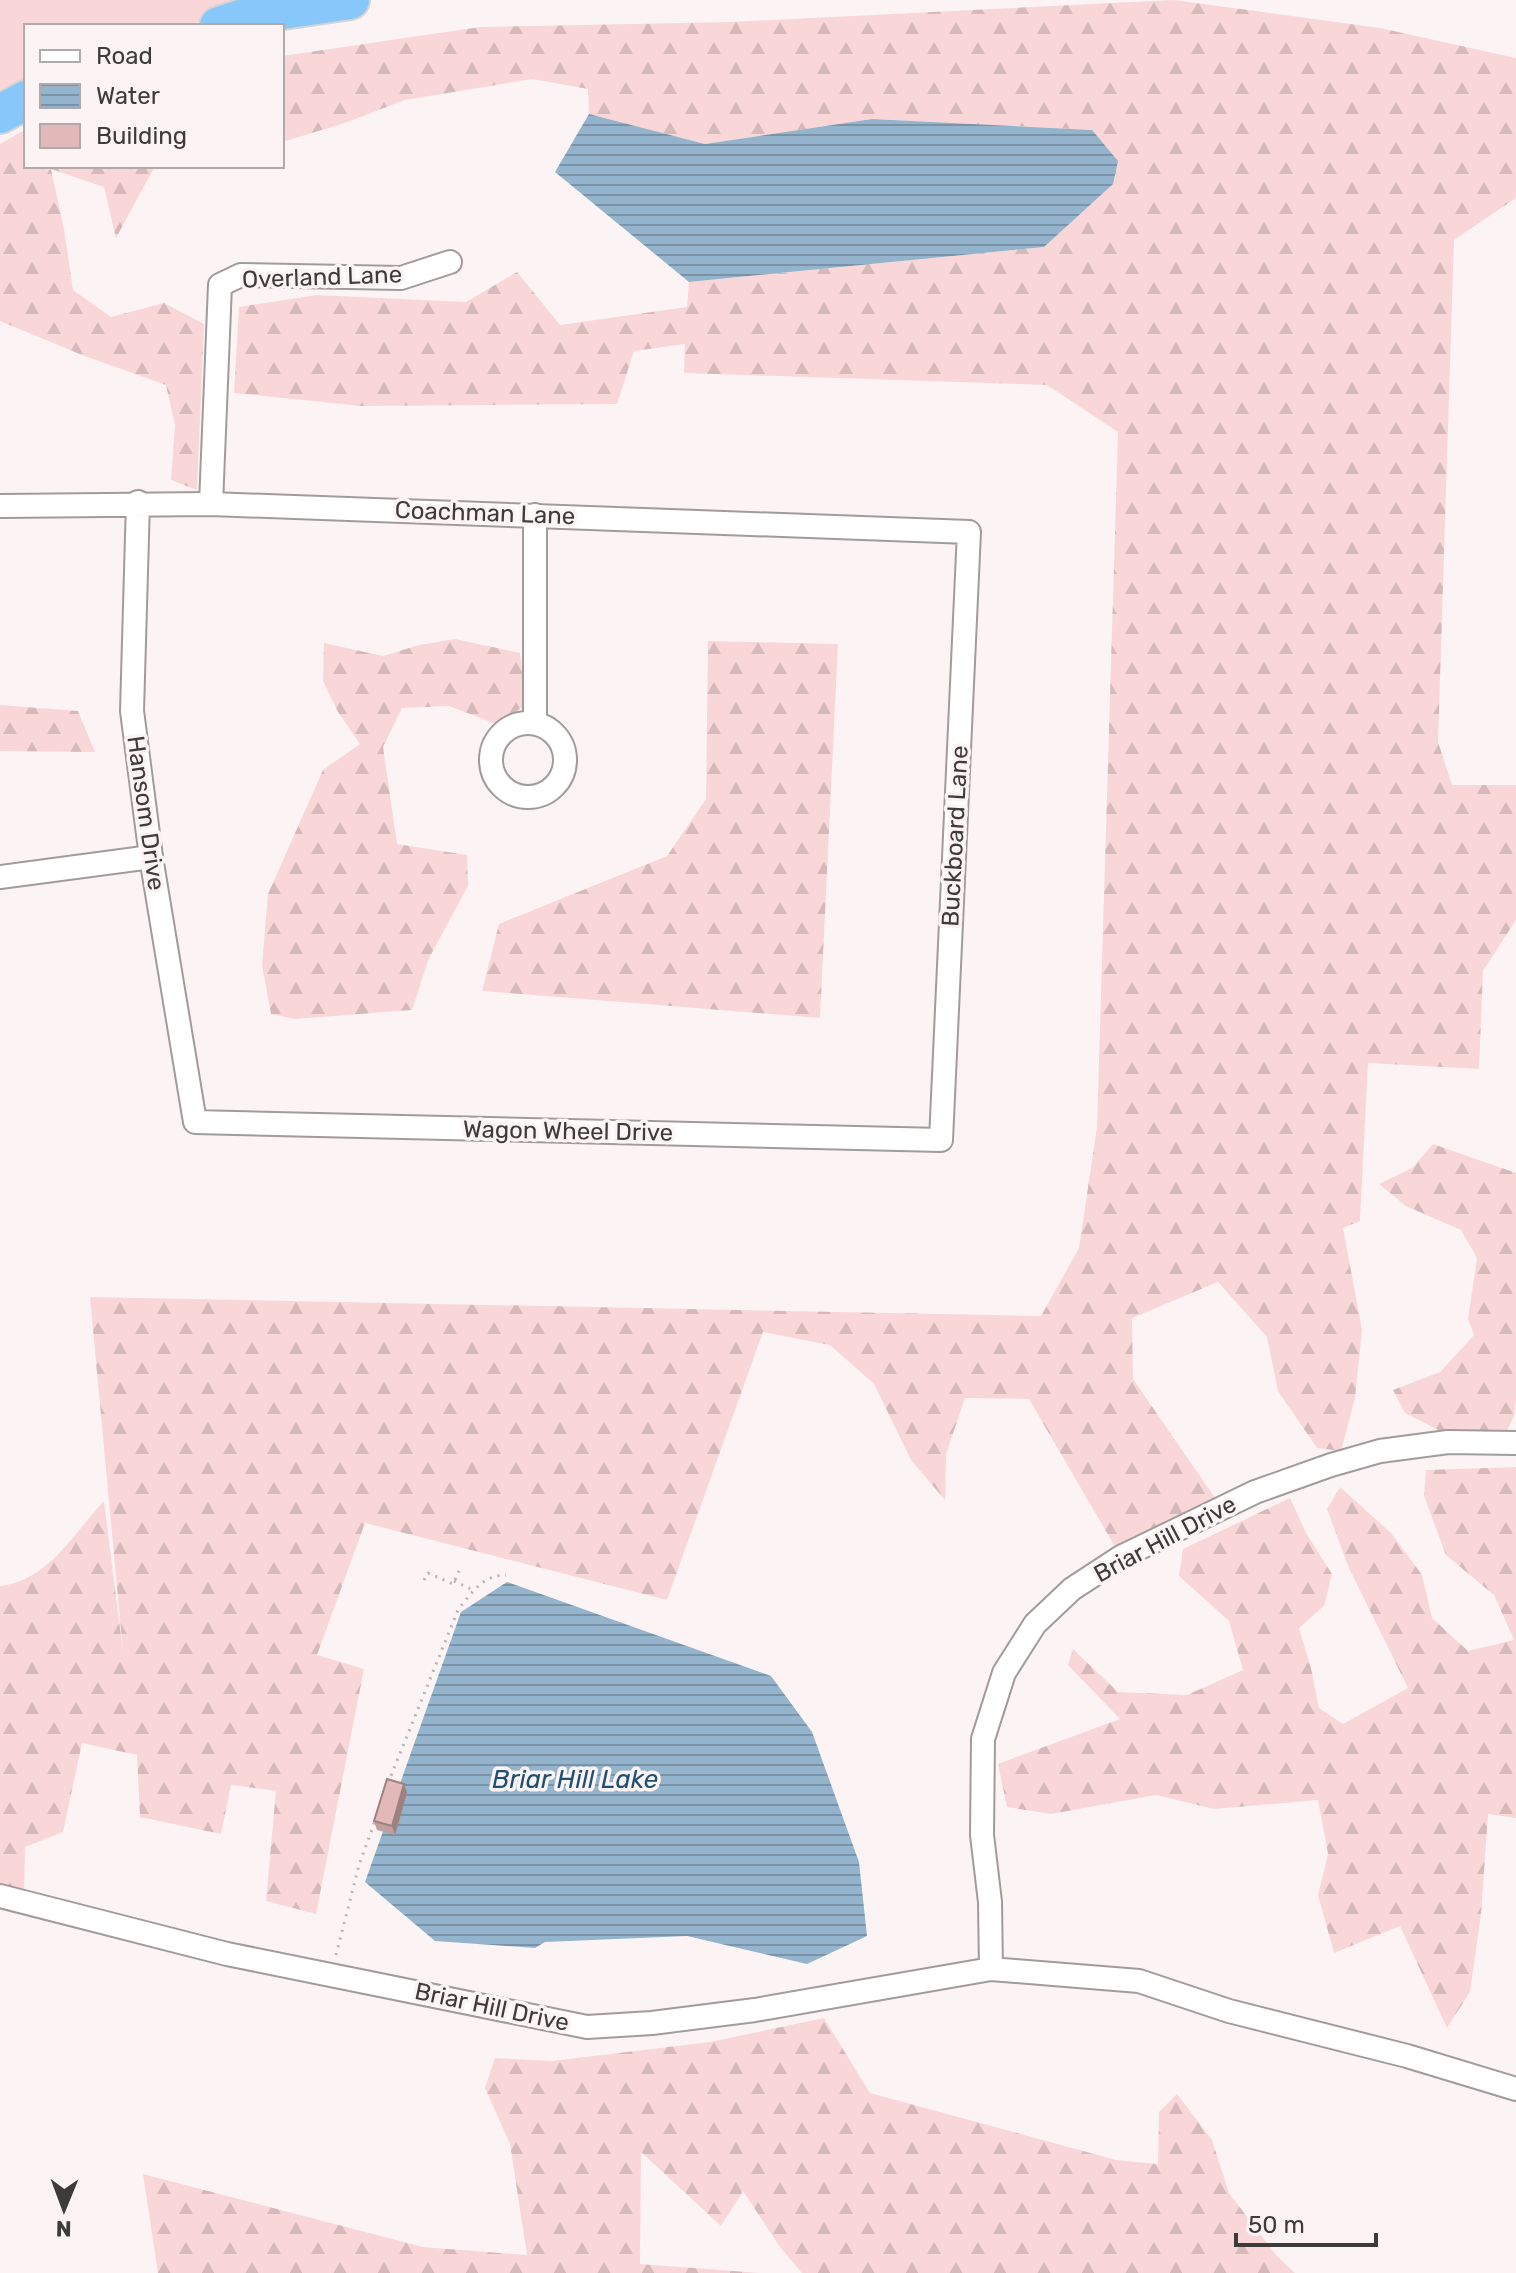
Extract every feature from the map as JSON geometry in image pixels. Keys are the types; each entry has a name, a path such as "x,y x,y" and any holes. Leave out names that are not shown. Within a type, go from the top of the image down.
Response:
{"highway":[{"path":"225,24 256,14 350,0"},
{"path":"0,114 24,101"}],"street":[{"name":"Overland Lane","path":"211,504 220,285 241,275 401,278 450,262"},
{"name":"Hansom Drive","path":"138,502 132,711 151,857 195,1122"},
{"name":"Coachman Lane","path":"0,505 211,504 969,532"},
{"path":"535,515 535,723"},
{"name":"Buckboard Lane","path":"941,1140 969,532"},
{"path":"0,877 151,857"},
{"name":"Wagon Wheel Drive","path":"195,1122 941,1140"},
{"name":"Briar Hill Drive","path":"991,1969 990,1902 982,1835 983,1739 1004,1673 1035,1624 1072,1589 1121,1557 1255,1492 1380,1451 1448,1442 1516,1443"},
{"name":"Briar Hill Drive","path":"0,1896 227,1954 587,2027 652,2023 755,2010 991,1969 1139,1981 1229,2011 1407,2056 1516,2089"}],"path":[{"path":"424,1580 428,1573 453,1584 459,1571"},
{"path":"387,1786 458,1610 473,1590 488,1579 506,1575"},
{"path":"454,1581 473,1590"},
{"path":"331,1975 359,1865 378,1812"}],"green space":[{"path":"0,0 299,0 252,7 191,24 24,24 24,85 0,98"},
{"path":"1174,0 1380,28 1516,58 1516,198 1454,240 1438,742 1452,785 1516,785 1516,920 1483,971 1479,1069 1368,1063 1360,1221 1343,1228 1362,1330 1355,1398 1341,1451 1317,1448 1278,1391 1267,1337 1218,1282 1132,1318 1133,1379 1222,1508 1121,1557 1029,1399 965,1398 946,1454 945,1500 911,1460 874,1384 830,1345 763,1332 667,1600 365,1523 317,1655 364,1669 316,1914 266,1901 276,1791 231,1785 221,1834 140,1817 137,1755 82,1743 63,1832 25,1847 24,1894 0,1886 0,1586 17,1582 46,1565 71,1541 104,1501 123,1652 90,1297 1041,1316 1079,1248 1097,1127 1118,432 1047,385 684,373 685,344 634,351 617,404 361,406 234,393 239,307 316,295 466,302 517,272 560,325 687,307 689,282 1044,247 1092,130 872,119 705,144 589,114 588,89 532,79 405,100 284,141 284,56 480,27 730,22"},
{"path":"24,130 24,168 154,168 116,238 104,187 51,169 73,290 111,317 164,303 204,324 197,490 171,480 175,425 166,385 0,321 0,144"},
{"path":"455,639 520,653 526,705 496,724 449,706 402,708 383,747 397,844 467,855 468,886 429,958 412,1010 295,1019 271,1014 262,965 268,894 323,770 360,744 338,712 323,681 324,643 383,656 419,645"},
{"path":"708,641 838,644 820,1018 482,991 499,924 667,856 706,799"},
{"path":"0,705 78,711 95,752 0,751"},
{"path":"1433,1144 1516,1173 1516,1400 1514,1416 1503,1439 1440,1431 1405,1413 1393,1390 1440,1372 1474,1335 1468,1319 1477,1258 1461,1230 1406,1206 1379,1184 1412,1168"},
{"path":"1516,1467 1516,1818 1488,1814 1481,1914 1470,1992 1447,2028 1400,1926 1334,1953 1318,1895 1328,1854 1318,1800 1214,1809 1156,1795 1051,1814 1007,1807 998,1764 1120,1719 1068,1665 1073,1649 1118,1692 1187,1695 1243,1670 1229,1621 1179,1576 1183,1549 1290,1498 1306,1533 1332,1574 1324,1606 1299,1628 1319,1708 1343,1724 1408,1688 1349,1568 1327,1509 1340,1487 1391,1533 1422,1575 1432,1618 1468,1651 1514,1640 1494,1595 1446,1555 1424,1496 1426,1470"},
{"path":"824,2018 870,2093 1116,2160 1158,2164 1159,2112 1177,2094 1212,2140 1229,2193 1276,2255 1295,2273 802,2273 780,2247 743,2191 721,2226 641,2152 640,2264 760,2273 158,2273 143,2174 423,2247 527,2255 510,2144 485,2088 495,2058 552,2061 710,2042"}],"water":[{"path":"589,114 705,144 872,119 1092,130 1118,161 1113,184 1044,247 689,282 555,172"},
{"name":"Briar Hill Lake","path":"507,1582 771,1676 812,1732 859,1862 867,1936 807,1964 687,1936 545,1942 535,1948 435,1941 365,1882 461,1612"}],"building":[{"path":"387,1779 404,1784 392,1826 374,1821"}]}
